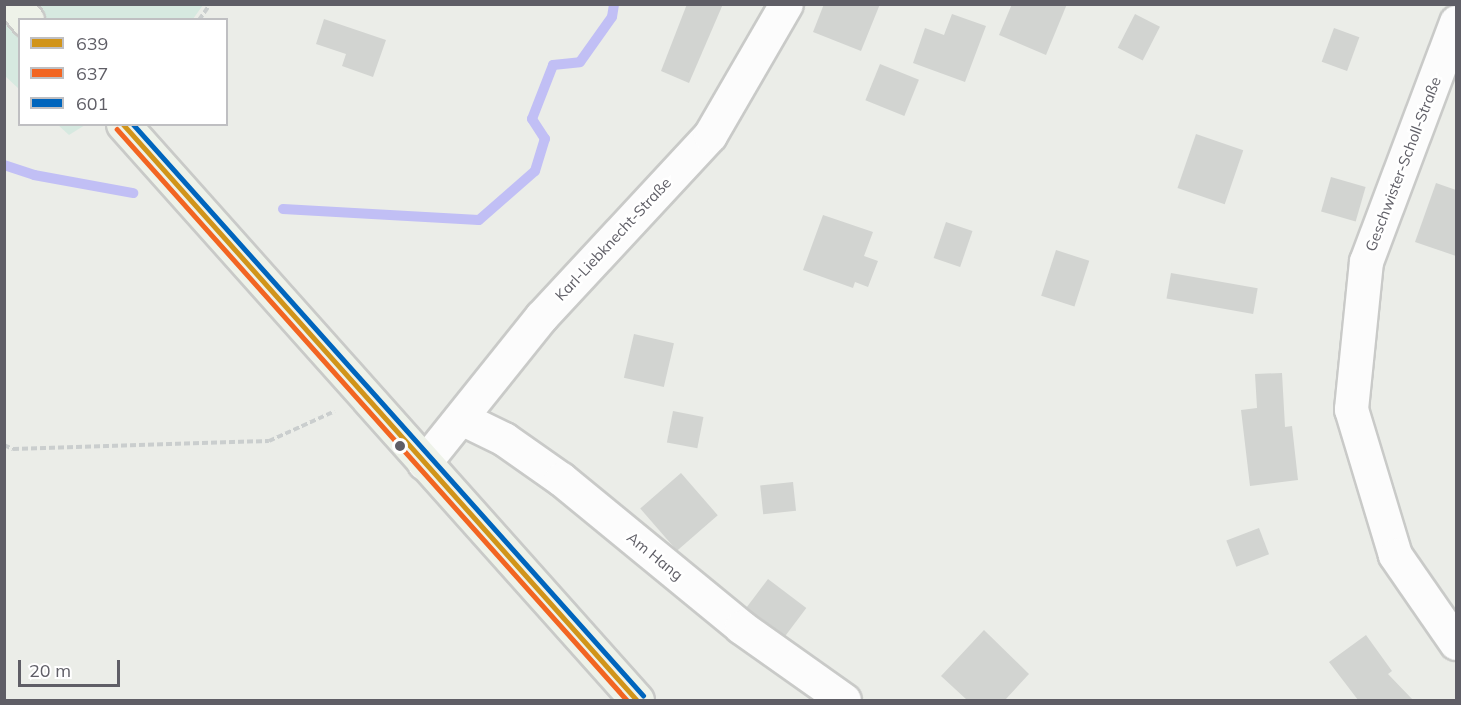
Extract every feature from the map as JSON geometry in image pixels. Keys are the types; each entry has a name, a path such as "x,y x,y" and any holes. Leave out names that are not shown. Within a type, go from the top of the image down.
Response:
{"main road":[{"path":"14,4 25,18"},
{"path":"125,126 637,700"}],"street":[{"name":"Karl-Liebknecht-Straße","path":"424,463 541,317 710,135 786,4"},
{"name":"Geschwister-Scholl-Straße","path":"1456,22 1366,261 1351,409 1395,555 1456,643"},
{"name":"Am Hang","path":"461,418 504,439 561,479 741,627 844,700"}],"path":[{"path":"200,18 210,4"},
{"path":"4,445 14,449 268,441 366,398"}],"green space":[{"path":"4,5 203,5 194,18 18,18 18,88 5,76"},
{"path":"59,126 83,126 69,135"}],"building":[{"path":"687,4 723,4 689,83 661,71"},
{"path":"824,4 880,4 861,51 813,32"},
{"path":"1012,4 1067,4 1046,55 999,35"},
{"path":"952,14 986,26 965,82 913,63 925,28 944,35"},
{"path":"1135,14 1160,27 1143,61 1118,48"},
{"path":"324,19 386,40 373,77 342,66 346,54 316,44"},
{"path":"1334,28 1359,37 1347,71 1322,62"},
{"path":"880,64 919,80 904,116 865,100"},
{"path":"1196,134 1243,150 1225,204 1177,188"},
{"path":"1331,177 1366,187 1356,222 1321,212"},
{"path":"1436,183 1456,190 1456,256 1415,242"},
{"path":"823,215 873,232 864,256 878,261 868,287 855,282 853,288 803,270"},
{"path":"946,222 972,231 960,267 934,258"},
{"path":"1056,250 1089,261 1074,306 1041,296"},
{"path":"1171,273 1258,288 1253,314 1166,299"},
{"path":"634,334 674,343 664,387 624,378"},
{"path":"1282,373 1285,427 1292,426 1298,480 1250,486 1241,410 1257,408 1255,374"},
{"path":"673,411 703,417 697,448 667,442"},
{"path":"681,473 718,515 677,551 640,508"},
{"path":"793,482 796,511 763,514 760,485"},
{"path":"1259,528 1269,554 1236,567 1226,541"},
{"path":"768,579 806,608 785,637 746,608"},
{"path":"984,630 1029,674 1005,700 967,700 941,676"},
{"path":"1366,635 1392,671 1388,674 1413,700 1358,700 1329,662"}],"waterway":[{"path":"283,209 479,220 535,171 545,139 532,119 553,65 580,62 612,17 614,4"},
{"path":"4,165 34,175 133,193"}],"transit line":[{"name":"639","path":"125,126 637,700"},
{"name":"601","path":"135,126 643,695"},
{"name":"637","path":"117,129 627,700"}]}
